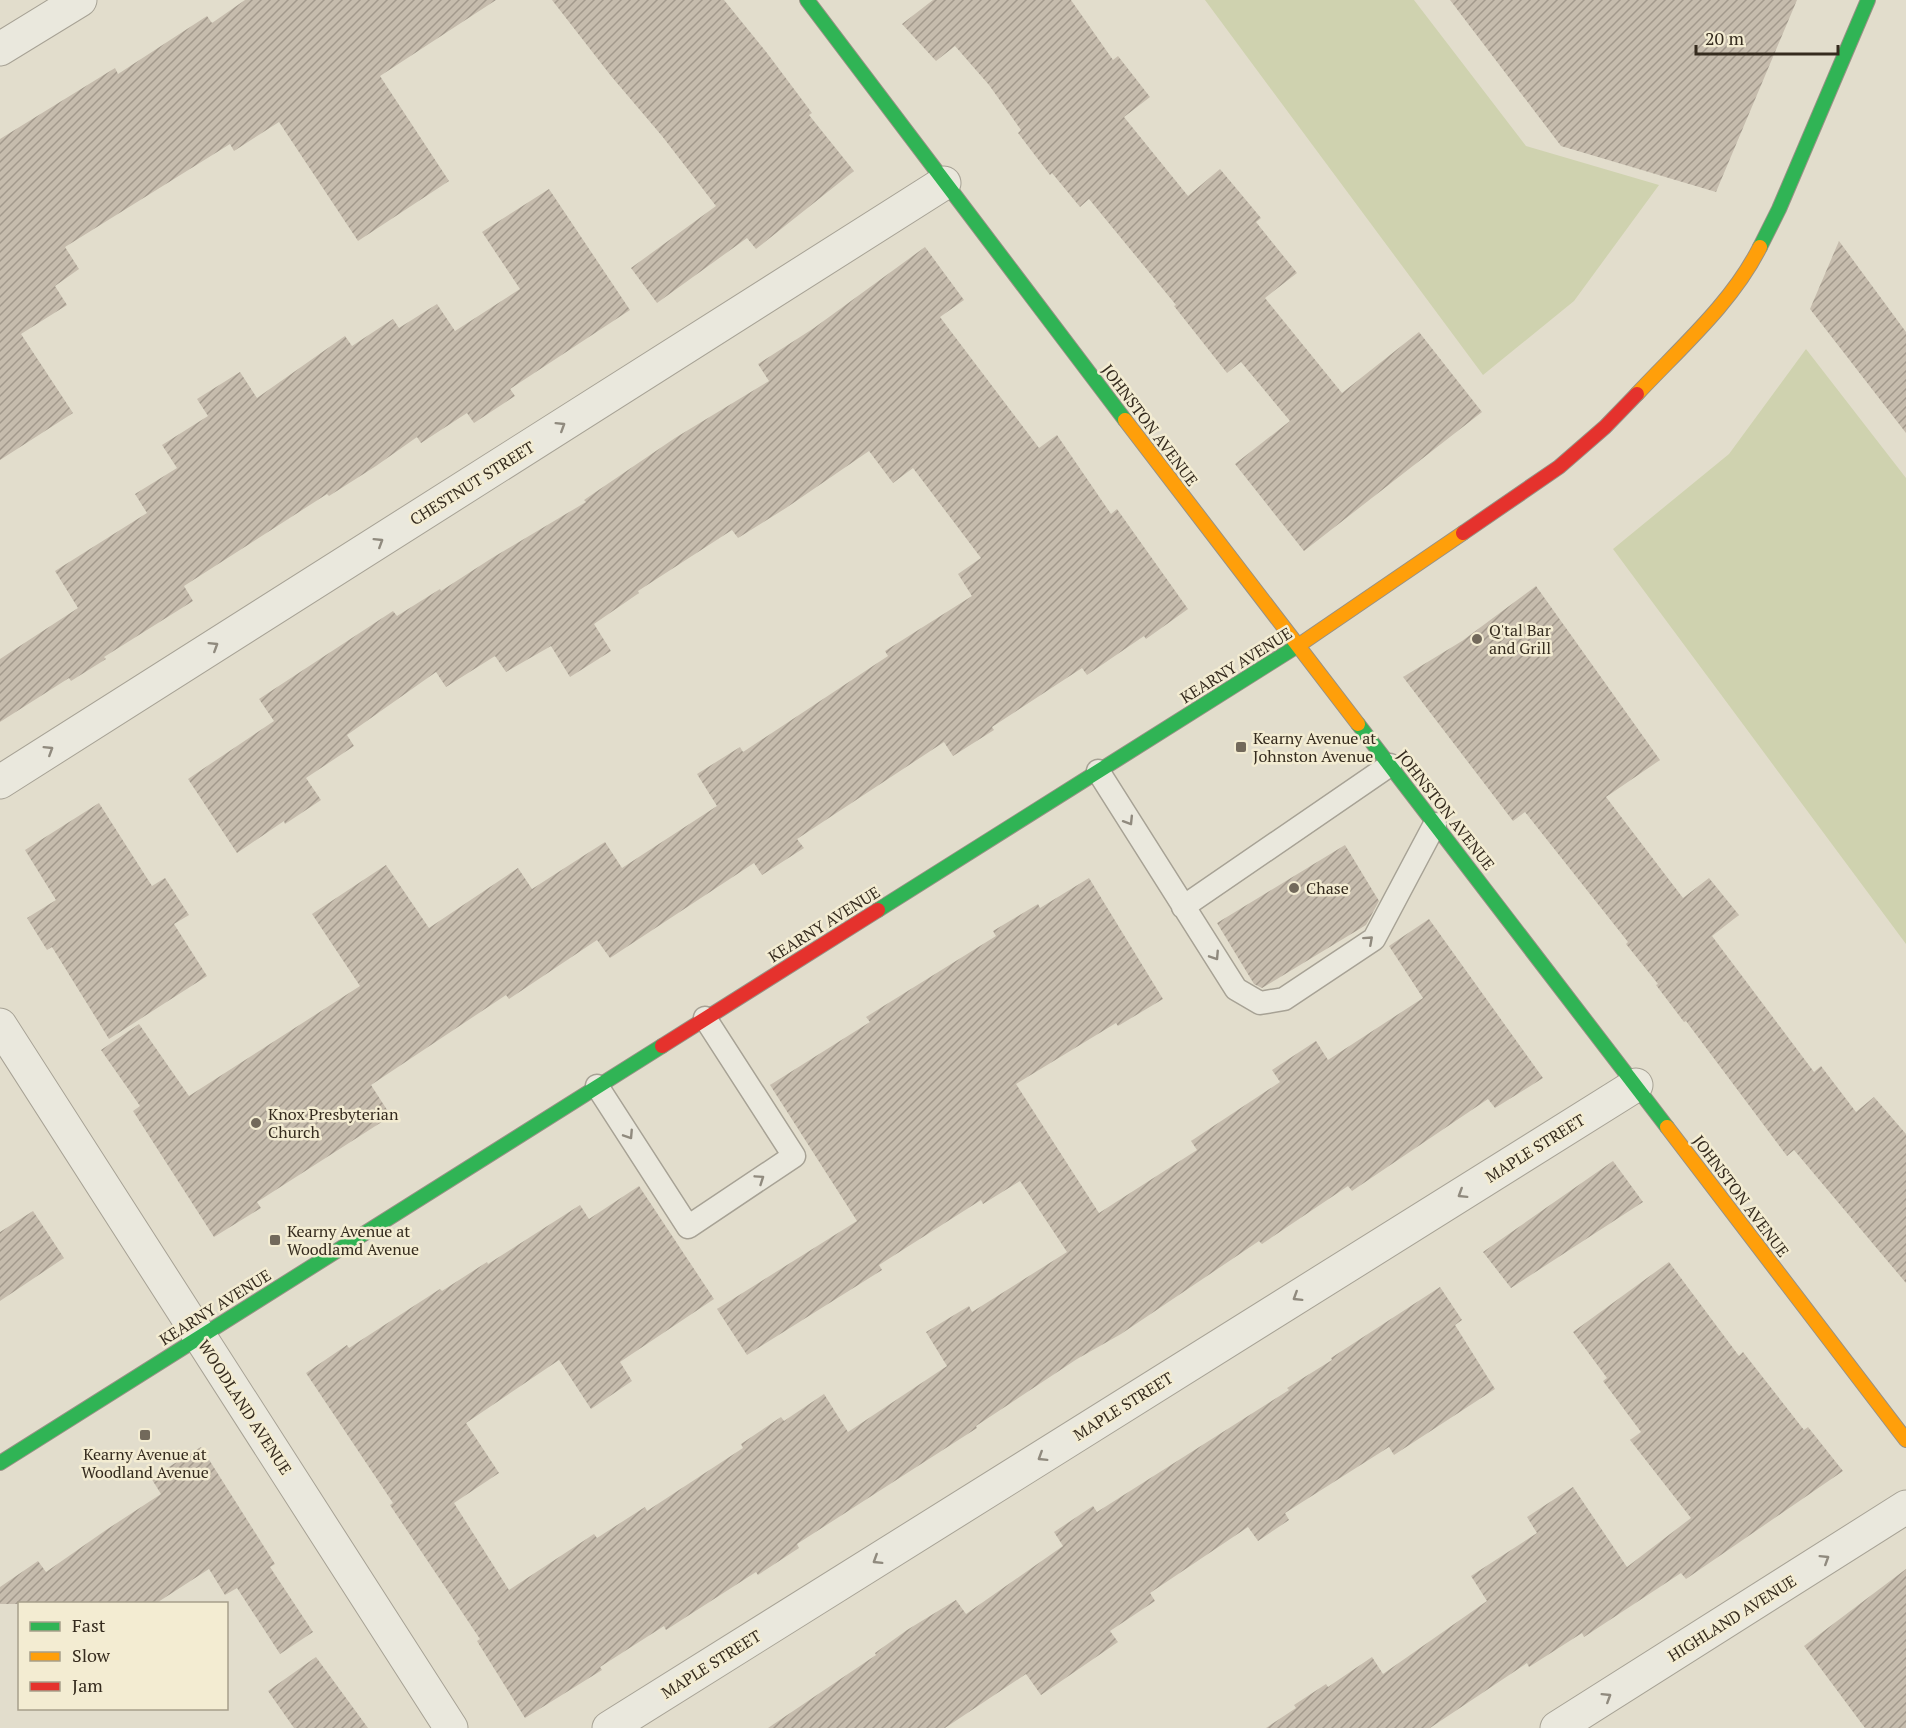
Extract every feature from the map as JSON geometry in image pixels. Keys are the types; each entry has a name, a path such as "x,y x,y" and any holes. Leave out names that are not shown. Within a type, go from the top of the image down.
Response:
{"main road":[{"name":"JOHNSTON AVENUE","path":"807,0 944,183 1906,1440"},
{"name":"KEARNY AVENUE","path":"0,1463 1299,645 1558,467 1605,427 1708,318 1740,280 1767,235 1868,0"}],"street":[{"path":"0,49 80,0"},
{"name":"CHESTNUT STREET","path":"0,782 944,183"},
{"name":"WOODLAND AVENUE","path":"0,1025 451,1728"},
{"name":"MAPLE STREET","path":"609,1728 1636,1085"},
{"name":"HIGHLAND AVENUE","path":"1557,1728 1906,1507"}],"lane":[{"path":"1183,907 1389,765"},
{"path":"1098,771 1236,989 1260,1003 1284,999 1374,939 1435,824"},
{"path":"597,1086 688,1227 794,1156 705,1018"}],"green space":[{"path":"1205,0 1414,0 1526,146 1659,185 1574,301 1483,375"},
{"path":"1806,349 1906,478 1906,944 1613,549 1729,454"}],"building":[{"path":"245,0 496,0 380,76 449,181 358,241 279,122 234,151 230,144 65,247 79,269 55,286 67,305 21,334 73,413 0,460 0,139 115,68 118,74 207,16 212,23"},
{"path":"552,0 724,0 767,53 812,113 809,115 854,171 756,249 747,238 657,303 631,268 716,206"},
{"path":"933,0 1071,0 1113,60 1118,56 1150,97 1124,117 1188,196 1220,169 1261,218 1256,222 1297,273 1265,298 1342,393 1419,332 1482,412 1304,551 1235,464 1290,421 1241,362 1227,373 1174,306 1176,305 1089,199 1080,207 1052,173 1050,175 1018,133 1021,130 989,85 955,46 936,61 902,24"},
{"path":"1450,0 1797,0 1716,192 1561,146"},
{"path":"549,189 630,310 510,389 515,396 474,423 467,413 421,443 417,437 376,466 329,496 327,494 184,586 193,601 104,657 106,659 71,681 69,678 0,722 0,659 78,608 55,571 147,513 135,494 177,468 162,445 208,416 197,399 240,372 257,398 345,336 352,346 393,319 399,328 437,304 455,331 520,289 482,232"},
{"path":"1839,241 1906,332 1906,433 1810,309"},
{"path":"925,247 964,300 940,317 1039,448 1057,435 1111,514 1117,509 1188,609 1146,639 1144,636 1087,675 1082,668 992,727 994,730 953,756 944,742 797,839 804,848 762,875 754,863 610,958 597,940 509,999 506,995 371,1085 391,1116 257,1202 261,1208 214,1237 133,1111 140,1106 101,1050 139,1024 189,1096 360,986 312,914 386,865 429,928 518,868 532,889 605,842 622,868 717,806 697,774 740,747 743,752 888,656 885,651 972,596 958,574 981,558 913,468 893,483 869,451 738,538 732,530 638,591 639,593 594,624 611,651 570,677 551,646 506,672 495,656 446,687 436,672 347,735 354,746 306,778 321,800 285,824 284,821 237,853 188,779 274,721 259,699 393,611 397,616 586,502 584,500 675,438 769,381 758,364 814,328"},
{"path":"1536,586 1660,760 1606,797 1683,898 1709,878 1739,915 1712,936 1814,1072 1821,1066 1856,1112 1874,1097 1906,1134 1906,1283 1794,1150 1787,1156 1686,1021 1684,1022 1656,985 1658,984 1626,944 1628,942 1525,812 1513,821 1403,677 1462,641"},
{"path":"99,803 152,886 165,878 189,915 174,924 207,976 109,1039 52,947 47,950 27,918 56,900 25,850"},
{"path":"1345,845 1379,901 1366,925 1262,988 1254,984 1217,923"},
{"path":"1089,878 1163,999 1118,1026 1116,1023 1016,1084 1099,1213 1197,1150 1191,1141 1280,1082 1272,1070 1316,1041 1328,1060 1423,998 1389,946 1429,919 1543,1078 1495,1108 1488,1099 1352,1191 1348,1186 1262,1244 1259,1241 1121,1334 1077,1359 976,1426 977,1428 797,1544 799,1548 758,1575 756,1572 666,1630 664,1626 600,1667 602,1670 525,1718 477,1641 480,1639 390,1505 393,1503 306,1373 347,1345 349,1348 440,1289 442,1291 487,1262 488,1264 580,1205 589,1219 639,1186 714,1299 620,1362 632,1381 591,1409 559,1360 466,1423 499,1473 454,1503 509,1590 594,1534 597,1538 645,1507 647,1511 743,1448 741,1444 781,1417 784,1421 824,1394 848,1432 947,1366 926,1332 969,1306 972,1312 1067,1252 1020,1181 983,1204 981,1200 879,1265 882,1270 747,1355 717,1309 857,1221 770,1085 870,1022 866,1017 996,936 993,931 1038,904 1040,908"},
{"path":"1613,1161 1643,1202 1511,1288 1483,1252"},
{"path":"33,1211 64,1258 0,1301 0,1232"},
{"path":"1669,1262 1739,1356 1743,1352 1804,1430 1808,1427 1843,1471 1686,1579 1681,1573 1584,1637 1582,1633 1529,1667 1527,1663 1430,1728 1266,1728 1296,1708 1294,1705 1326,1684 1328,1687 1372,1657 1383,1674 1487,1601 1471,1576 1537,1533 1527,1517 1573,1487 1627,1567 1691,1518 1630,1440 1641,1432 1603,1381 1607,1378 1573,1332"},
{"path":"1440,1287 1462,1320 1455,1325 1495,1389 1394,1455 1389,1447 1285,1513 1289,1520 1258,1541 1248,1527 1150,1593 1155,1601 1110,1631 1118,1642 1041,1695 1026,1674 945,1728 768,1728 876,1655 875,1653 907,1630 956,1600 966,1614 1063,1546 1054,1532 1093,1506 1097,1512 1289,1390 1287,1388"},
{"path":"201,1447 275,1564 270,1567 313,1632 280,1654 237,1588 225,1595 209,1569 158,1602 0,1604 0,1587 38,1561 46,1572 161,1494 151,1478"},
{"path":"1906,1569 1906,1728 1865,1728 1804,1646"},
{"path":"316,1657 368,1728 294,1728 268,1691"}],"traffic: fast":[{"path":"807,0 1125,420"},
{"path":"1760,247 1779,209 1868,0"},
{"path":"878,910 1302,643"},
{"path":"1358,724 1667,1127"},
{"path":"0,1463 662,1046"}],"traffic: slow":[{"path":"1637,394 1720,306 1748,268 1760,247"},
{"path":"1125,420 1358,724"},
{"path":"1302,643 1463,533"},
{"path":"1667,1127 1906,1440"}],"traffic: jam":[{"path":"1463,533 1559,467 1605,427 1637,394"},
{"path":"662,1046 878,910"}],"place":[{"name":"Q'tal Bar and Grill","path":"1477,639"},
{"name":"Kearny Avenue at Johnston Avenue","path":"1241,747"},
{"name":"Chase","path":"1294,888"},
{"name":"Knox Presbyterian Church","path":"256,1123"},
{"name":"Kearny Avenue at Woodlamd Avenue","path":"275,1240"},
{"name":"Kearny Avenue at Woodland Avenue","path":"145,1435"}]}
